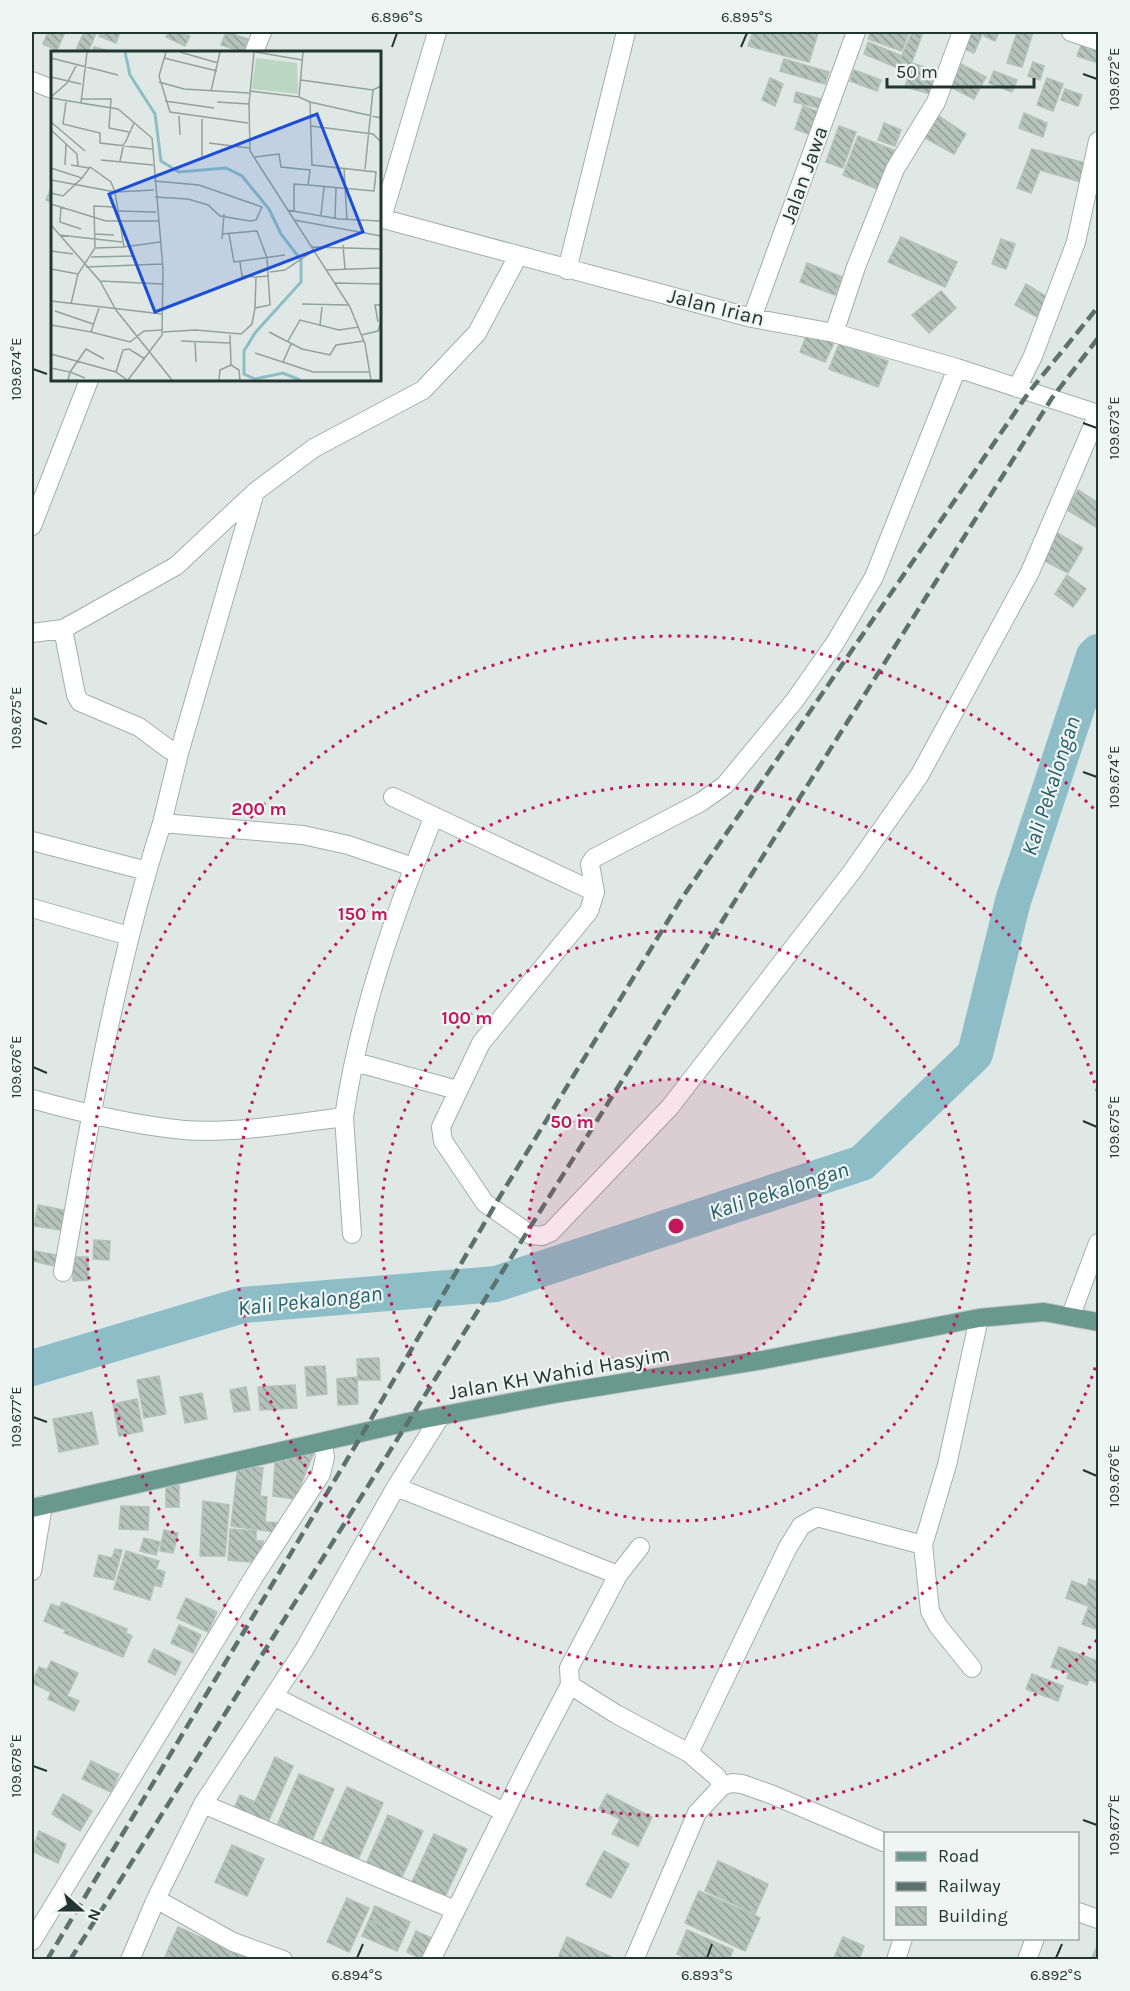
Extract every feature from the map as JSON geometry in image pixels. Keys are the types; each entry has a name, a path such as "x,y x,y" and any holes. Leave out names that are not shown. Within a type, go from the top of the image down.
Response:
{"main road":[{"name":"Jalan KH Wahid Hasyim","path":"37,1506 322,1442 560,1393 764,1360 979,1318 1022,1313 1071,1316 1098,1322"}],"street":[{"path":"254,51 262,32"},
{"path":"381,218 437,32"},
{"path":"567,270 626,32"},
{"name":"Jalan Jawa","path":"752,318 856,32"},
{"path":"834,333 856,267 895,169 936,102 962,32"},
{"path":"1071,32 1098,41"},
{"path":"32,81 51,89"},
{"path":"1017,388 1037,347 1076,242 1098,141"},
{"name":"Jalan Irian","path":"381,218 567,270 752,318 834,333 957,368 1098,414"},
{"path":"32,633 63,629 176,566 255,492 314,448 423,390 477,333 518,256"},
{"path":"957,368 874,578 835,644 775,726 725,785 701,802 594,858 590,864 595,892 589,911 481,1043 457,1090 441,1133 443,1141 485,1203 531,1235 542,1236 551,1232 670,1107 850,873 919,776 1030,572 1098,414"},
{"path":"32,526 89,381"},
{"path":"63,1272 91,1115 129,936 162,823 179,753 255,492"},
{"path":"63,629 76,695 80,702 139,727 170,750 179,753"},
{"path":"393,797 595,892"},
{"path":"352,1234 344,1117 370,997 413,867 434,816"},
{"path":"162,823 303,835 348,845 413,867"},
{"path":"32,841 147,870"},
{"path":"32,908 129,936"},
{"path":"356,1062 457,1090"},
{"path":"32,1099 91,1115 194,1130 344,1117"},
{"path":"1071,1316 1098,1243"},
{"path":"972,1668 938,1626 930,1611 923,1545 947,1465 979,1318"},
{"path":"130,1959 156,1899 203,1804 275,1697 396,1487 440,1417"},
{"path":"32,1941 255,1575 321,1474 325,1457 322,1442"},
{"path":"396,1487 618,1575"},
{"path":"32,1571 37,1506"},
{"path":"689,1753 787,1549 805,1521 817,1517 923,1545"},
{"path":"431,1959 570,1685 569,1668 618,1575 640,1547"},
{"path":"570,1685 608,1709 689,1753 717,1777 722,1786"},
{"path":"275,1697 504,1812"},
{"path":"634,1959 697,1813 722,1786 742,1784 884,1843"},
{"path":"203,1804 455,1910"},
{"path":"156,1899 234,1942 283,1959"},
{"path":"1079,1913 1098,1919"},
{"path":"896,1959 902,1940"},
{"path":"1027,1959 1034,1940"}],"building":[{"path":"48,32 65,32 57,50 43,44"},
{"path":"84,32 96,33 88,51 75,51"},
{"path":"101,32 120,32 116,43 99,36"},
{"path":"169,32 180,32 190,36 185,46 166,37"},
{"path":"226,32 248,39 243,51 221,45"},
{"path":"753,32 818,33 809,62 748,46"},
{"path":"871,32 909,32 902,51 868,39"},
{"path":"912,32 922,35 908,72 864,54 868,42 902,56"},
{"path":"966,32 983,32 974,53 960,47"},
{"path":"985,32 999,32 995,41 984,36"},
{"path":"1017,32 1033,32 1022,67 1007,63"},
{"path":"1083,40 1098,46 1098,63 1077,56"},
{"path":"94,47 110,51 92,51"},
{"path":"784,59 829,72 825,84 780,71"},
{"path":"1033,62 1044,66 1040,80 1028,76"},
{"path":"912,63 943,73 935,95 905,87"},
{"path":"961,64 986,77 974,99 950,87"},
{"path":"854,70 881,80 877,91 850,81"},
{"path":"994,71 1017,80 1012,92 989,83"},
{"path":"770,78 783,84 775,106 762,100"},
{"path":"1047,78 1063,84 1053,111 1037,105"},
{"path":"1065,89 1082,95 1078,106 1061,100"},
{"path":"796,92 821,99 819,108 794,102"},
{"path":"803,106 819,112 811,135 795,129"},
{"path":"1024,113 1047,123 1043,137 1019,128"},
{"path":"937,115 966,134 954,154 925,138"},
{"path":"884,123 901,130 895,146 878,140"},
{"path":"839,126 856,132 843,168 826,162"},
{"path":"858,136 896,151 880,190 843,175"},
{"path":"1032,149 1089,164 1081,182 1040,170 1031,193 1017,188"},
{"path":"51,189 51,202 46,200"},
{"path":"901,237 957,262 945,287 888,262"},
{"path":"1001,239 1015,244 1006,269 992,264"},
{"path":"807,263 842,277 835,295 800,282"},
{"path":"1026,284 1047,297 1037,317 1015,305"},
{"path":"941,291 956,308 929,333 912,315"},
{"path":"807,334 834,343 825,362 800,352"},
{"path":"839,344 888,361 878,387 829,369"},
{"path":"1078,490 1098,503 1096,527 1067,510"},
{"path":"1054,531 1083,548 1068,573 1039,558"},
{"path":"1067,575 1086,589 1073,607 1055,594"},
{"path":"38,1205 69,1211 66,1231 34,1226"},
{"path":"94,1240 110,1241 109,1260 93,1259"},
{"path":"35,1251 62,1256 59,1267 33,1261"},
{"path":"73,1257 88,1257 88,1280 73,1281"},
{"path":"379,1358 380,1380 358,1380 357,1359"},
{"path":"325,1366 327,1394 307,1396 305,1367"},
{"path":"159,1376 166,1414 144,1418 137,1380"},
{"path":"357,1377 358,1404 338,1405 337,1379"},
{"path":"295,1385 297,1408 260,1410 258,1387"},
{"path":"246,1387 250,1410 234,1412 230,1390"},
{"path":"202,1393 207,1419 185,1423 180,1397"},
{"path":"137,1399 143,1431 119,1436 113,1404"},
{"path":"92,1412 98,1444 59,1452 53,1419"},
{"path":"314,1452 295,1499 273,1496 275,1462"},
{"path":"238,1465 263,1468 260,1496 267,1497 265,1522 282,1523 281,1533 231,1526"},
{"path":"166,1485 179,1485 179,1507 166,1507"},
{"path":"203,1501 229,1505 225,1556 200,1556"},
{"path":"121,1506 149,1507 148,1530 119,1529"},
{"path":"230,1529 256,1531 256,1541 263,1541 261,1563 228,1560"},
{"path":"164,1530 178,1533 173,1553 160,1551"},
{"path":"144,1538 160,1542 156,1555 140,1551"},
{"path":"115,1549 122,1550 114,1580 94,1576 99,1555 112,1558"},
{"path":"126,1551 159,1561 156,1569 165,1572 161,1587 154,1585 150,1600 114,1589"},
{"path":"1089,1579 1098,1582 1098,1630 1082,1624 1089,1606 1066,1598 1072,1581 1087,1587"},
{"path":"186,1598 217,1612 208,1632 177,1618"},
{"path":"62,1602 127,1629 126,1633 132,1636 123,1657 64,1633 66,1630 44,1621 51,1604 60,1607"},
{"path":"179,1625 201,1635 193,1653 171,1643"},
{"path":"1059,1647 1098,1661 1098,1683 1089,1679 1087,1685 1067,1678 1069,1673 1051,1667"},
{"path":"154,1649 181,1662 175,1675 148,1662"},
{"path":"51,1661 78,1673 67,1696 79,1701 74,1711 48,1699 51,1692 32,1683 39,1667 47,1670"},
{"path":"1032,1674 1063,1686 1058,1701 1026,1689"},
{"path":"275,1757 293,1766 268,1822 234,1808 240,1795 255,1802"},
{"path":"91,1761 119,1774 111,1792 82,1779"},
{"path":"299,1774 334,1789 310,1845 275,1830"},
{"path":"347,1787 383,1803 356,1864 319,1848"},
{"path":"63,1794 92,1811 80,1831 52,1814"},
{"path":"607,1794 652,1817 638,1846 612,1834 620,1819 599,1809"},
{"path":"388,1815 423,1831 401,1879 366,1864"},
{"path":"39,1831 66,1844 58,1863 32,1851"},
{"path":"434,1834 467,1849 445,1897 412,1882"},
{"path":"232,1845 264,1859 247,1896 215,1882"},
{"path":"604,1851 629,1864 611,1898 586,1885"},
{"path":"718,1861 768,1884 755,1914 705,1891"},
{"path":"699,1891 760,1918 745,1951 685,1923"},
{"path":"347,1898 369,1908 349,1952 327,1942"},
{"path":"375,1906 410,1922 404,1936 369,1920"},
{"path":"369,1920 404,1936 397,1951 362,1936"},
{"path":"178,1927 251,1960 164,1959"},
{"path":"687,1930 733,1950 729,1960 692,1960 677,1954"},
{"path":"416,1931 436,1940 423,1960 407,1952"},
{"path":"567,1937 618,1960 557,1960"},
{"path":"843,1937 864,1946 859,1960 833,1960"},
{"path":"1098,1944 1098,1960 1091,1960"}],"waterway":[{"name":"Kali Pekalongan","path":"32,1368 243,1305 496,1284 862,1163 975,1054 1013,901 1094,656 1098,652"}],"railway":[{"path":"47,1960 363,1433 499,1198 680,901 1029,392 1098,307"},
{"path":"70,1960 1052,398 1098,338"}]}
